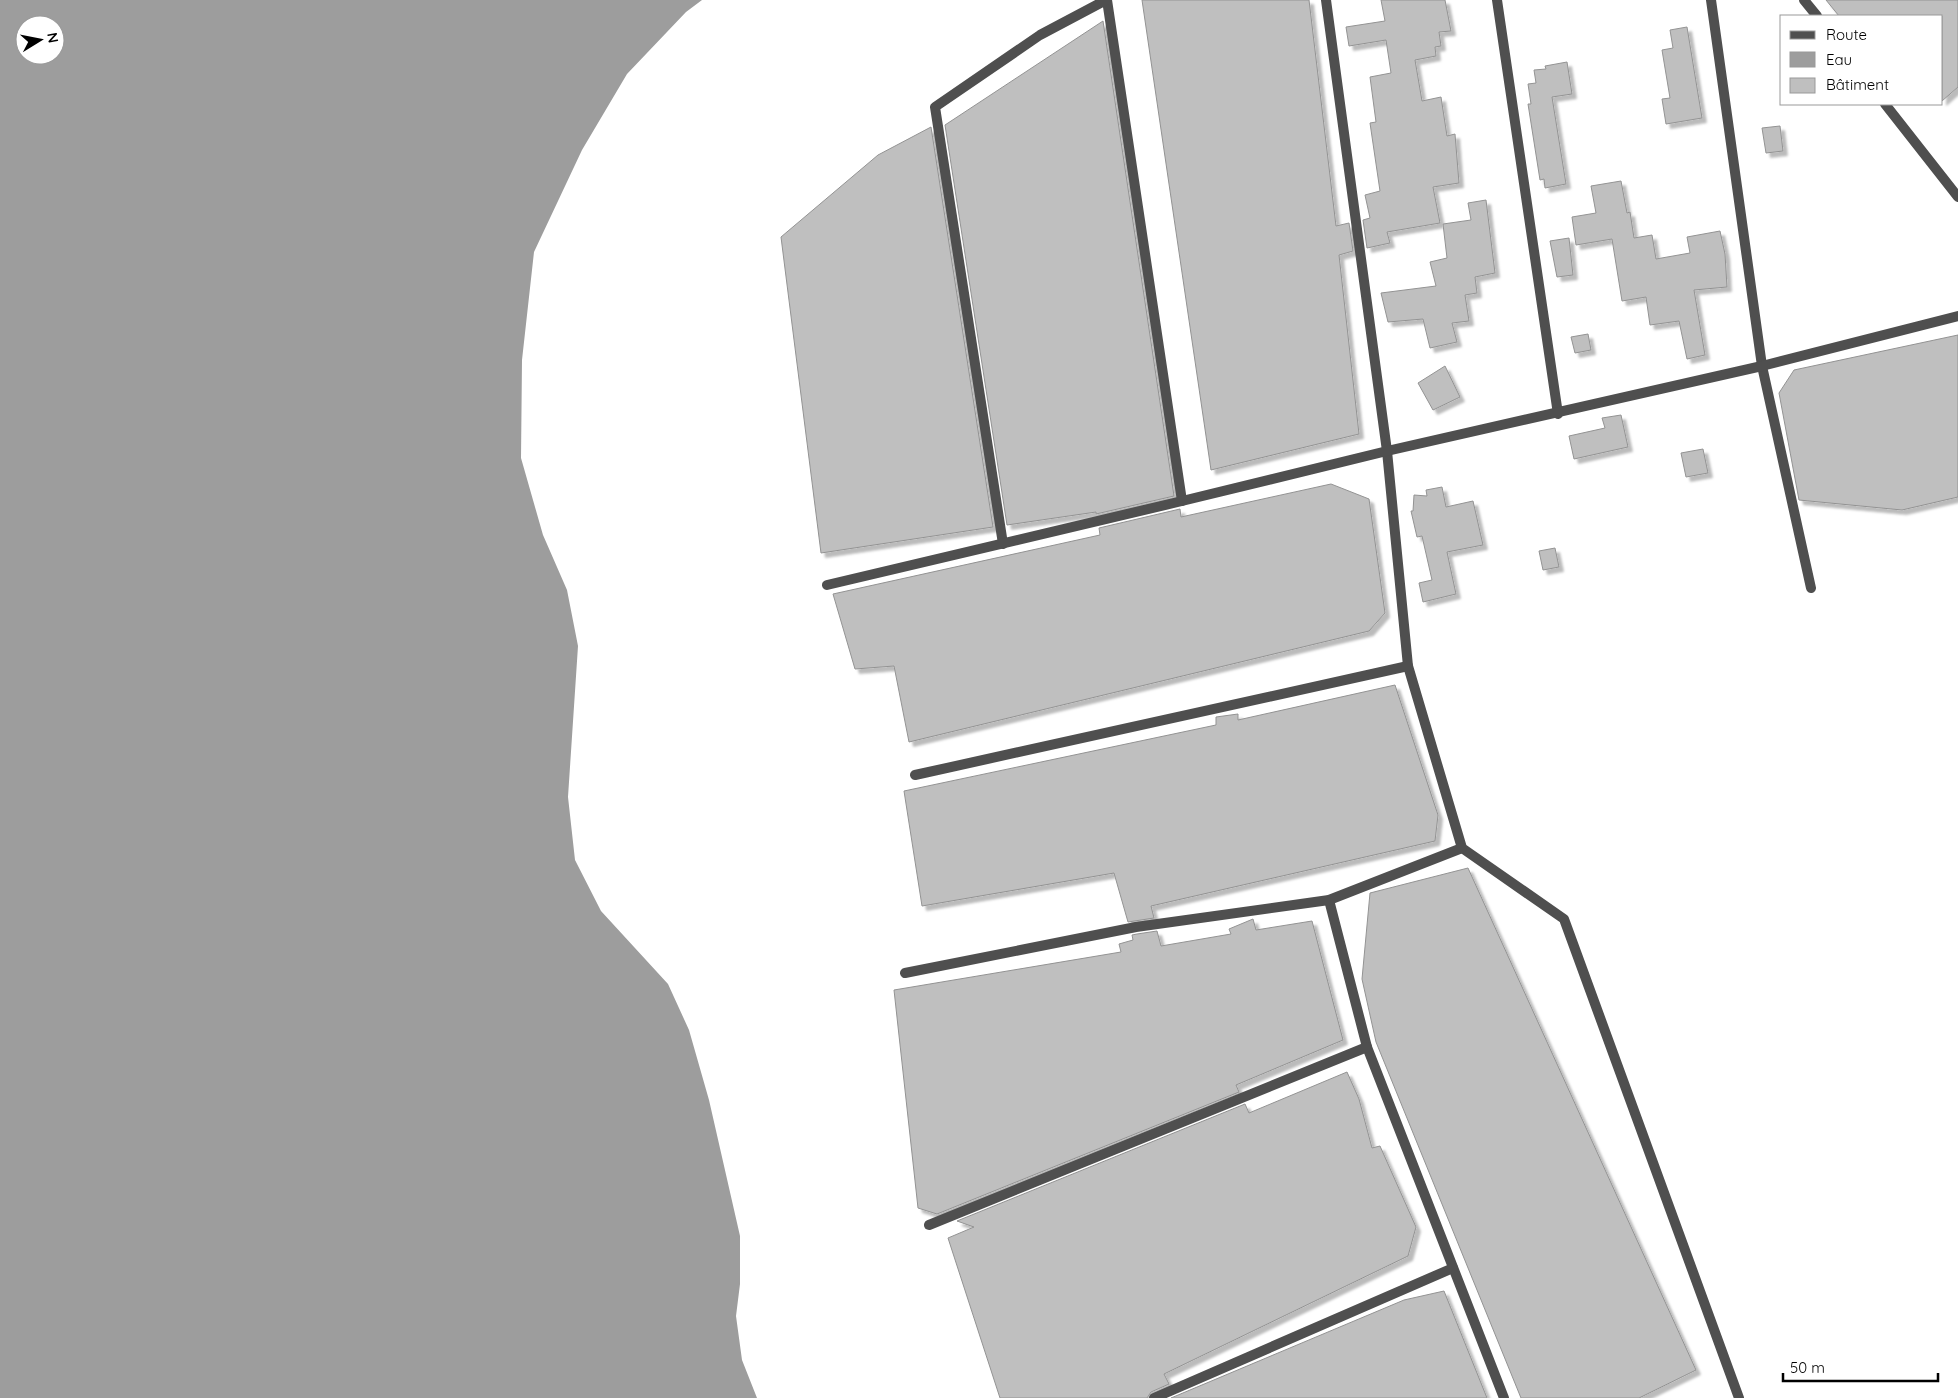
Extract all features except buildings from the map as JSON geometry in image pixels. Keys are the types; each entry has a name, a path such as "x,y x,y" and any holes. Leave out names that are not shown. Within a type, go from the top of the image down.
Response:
{"street":[{"path":"1003,544 935,107 1040,35 1107,0 1182,501"},
{"path":"1326,0 1387,451 1408,666 1462,848 1564,919 1738,1398"},
{"path":"1497,0 1558,414"},
{"path":"1711,0 1762,366 1811,588"},
{"path":"1804,0 1816,15"},
{"path":"1886,105 1958,196"},
{"path":"827,585 1387,451 1558,414 1762,366 1958,316"},
{"path":"915,775 1408,666"},
{"path":"905,974 1136,927 1329,900 1462,848"},
{"path":"1329,900 1367,1048 1504,1398"},
{"path":"929,1225 1367,1048"},
{"path":"1154,1398 1454,1268"}],"water":[{"path":"0,0 702,0 686,12 627,74 582,150 534,252 522,360 521,458 543,535 567,590 578,646 568,797 575,860 601,911 668,984 689,1030 709,1100 740,1236 740,1284 736,1316 742,1360 757,1398 0,1398"}]}
